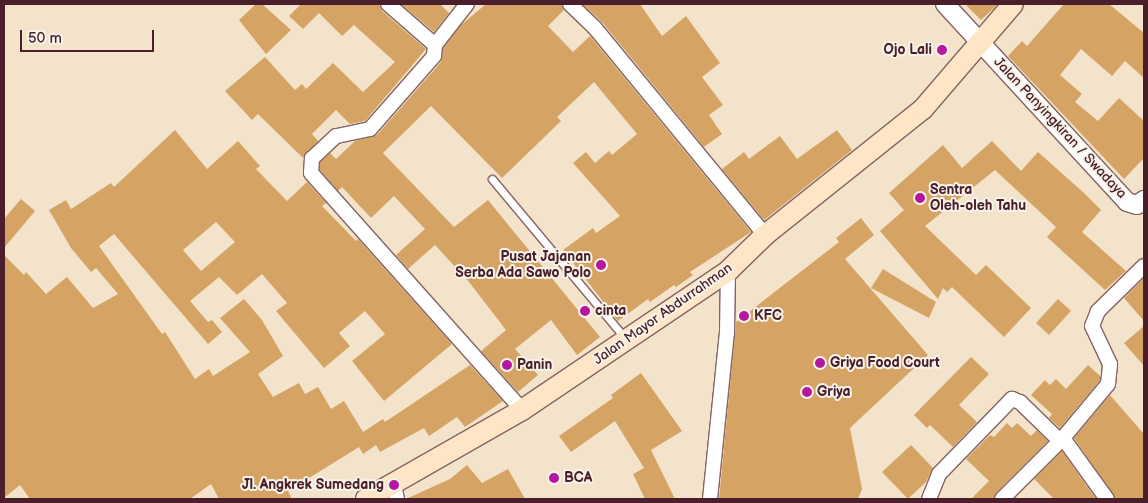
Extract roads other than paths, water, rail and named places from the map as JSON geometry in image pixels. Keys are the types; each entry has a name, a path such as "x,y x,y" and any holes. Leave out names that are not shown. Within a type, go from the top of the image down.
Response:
{"main road":[{"name":"Jalan Mayor Abdurrahman","path":"366,499 395,492 522,410 728,271 764,235 923,109 979,41 1013,4"}],"street":[{"path":"388,4 434,44"},
{"path":"468,4 434,44 434,56 370,129 336,136 312,158 311,173 522,410"},
{"path":"570,4 595,28 764,235"},
{"path":"945,4 979,41"},
{"name":"Jalan Panyingkiran / Swadaya","path":"979,41 1127,202 1137,205 1144,200"},
{"path":"1002,499 1061,439 1108,384 1112,373 1092,326 1098,311 1144,266"},
{"path":"710,499 727,333 728,271"},
{"path":"929,499 939,474 1012,399 1020,402 1061,439 1107,499"}],"lane":[{"path":"492,180 627,340"}],"place":[{"name":"Ojo Lali","path":"942,50"},
{"name":"Sentra Oleh-oleh Tahu","path":"920,198"},
{"name":"Pusat Jajanan Serba Ada Sawo Polo","path":"601,265"},
{"name":"cinta","path":"585,311"},
{"name":"KFC","path":"744,316"},
{"name":"Griya Food Court","path":"820,363"},
{"name":"Panin","path":"507,365"},
{"name":"Griya","path":"807,392"},
{"name":"BCA","path":"554,478"},
{"name":"Jl. Angkrek Sumedang","path":"394,485"}]}
